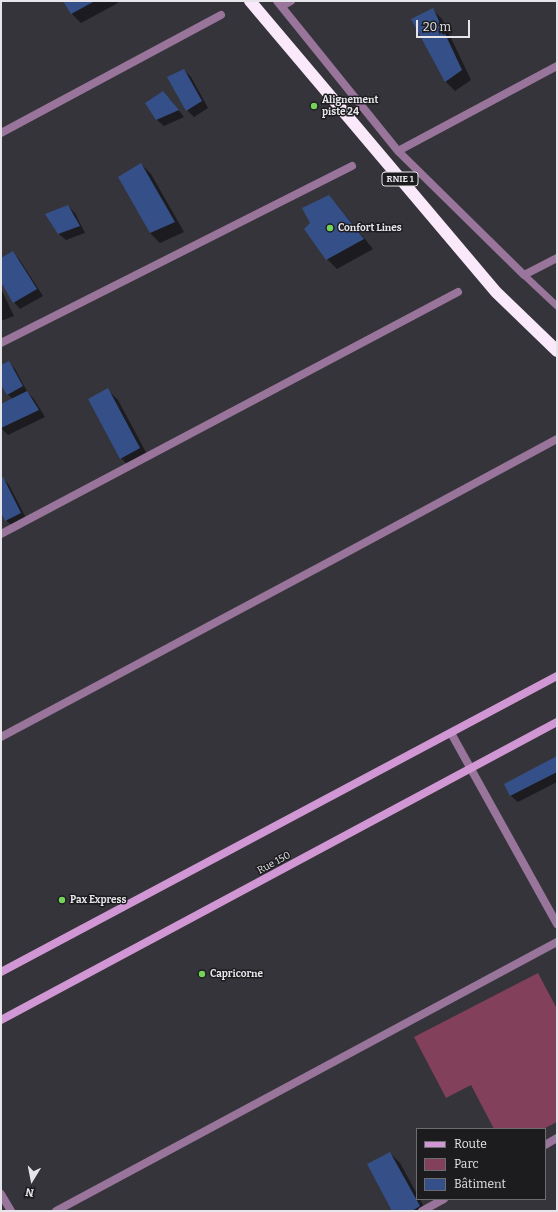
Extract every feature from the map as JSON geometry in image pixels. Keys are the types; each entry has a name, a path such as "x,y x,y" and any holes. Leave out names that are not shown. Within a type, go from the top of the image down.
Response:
{"highway":[{"name":"RNIE 1","path":"250,1 496,292 557,351"}],"main road":[{"path":"1,972 557,676"},
{"name":"Rue 150","path":"1,1020 557,722"}],"street":[{"path":"291,1 279,4 398,151 524,275 557,258"},
{"path":"1,133 221,15"},
{"path":"398,151 557,66"},
{"path":"1,343 352,166"},
{"path":"1,534 458,292"},
{"path":"1,737 557,439"},
{"path":"452,733 557,924"},
{"path":"56,1211 557,942"},
{"path":"546,1144 557,1138"},
{"path":"1,1194 10,1211"},
{"path":"422,1211 442,1200"}],"lane":[{"path":"524,275 557,306"}],"green space":[{"path":"538,973 557,1009 557,1122 545,1128 493,1128 471,1085 446,1098 414,1037"}],"building":[{"path":"63,1 95,1 71,14"},
{"path":"433,8 462,70 445,82 411,19"},
{"path":"184,69 202,101 186,111 167,77"},
{"path":"163,91 179,110 156,120 145,103"},
{"path":"141,163 175,222 150,233 118,177"},
{"path":"329,195 364,239 326,260 304,229 310,223 302,208"},
{"path":"68,205 80,226 58,234 45,214"},
{"path":"13,251 37,289 13,303 1,282 1,258"},
{"path":"9,361 23,386 7,395 1,385 1,365"},
{"path":"108,388 140,448 120,459 88,399"},
{"path":"27,391 39,410 1,428 1,404"},
{"path":"3,477 21,513 5,521 1,512 1,478"},
{"path":"557,756 557,772 510,796 504,784"},
{"path":"390,1152 420,1206 412,1211 392,1211 367,1164"}],"place":[{"name":"Alignement piste 24","path":"314,106"},
{"name":"Confort Lines","path":"330,228"},
{"name":"Pax Express","path":"62,900"},
{"name":"Capricorne","path":"202,974"}]}
